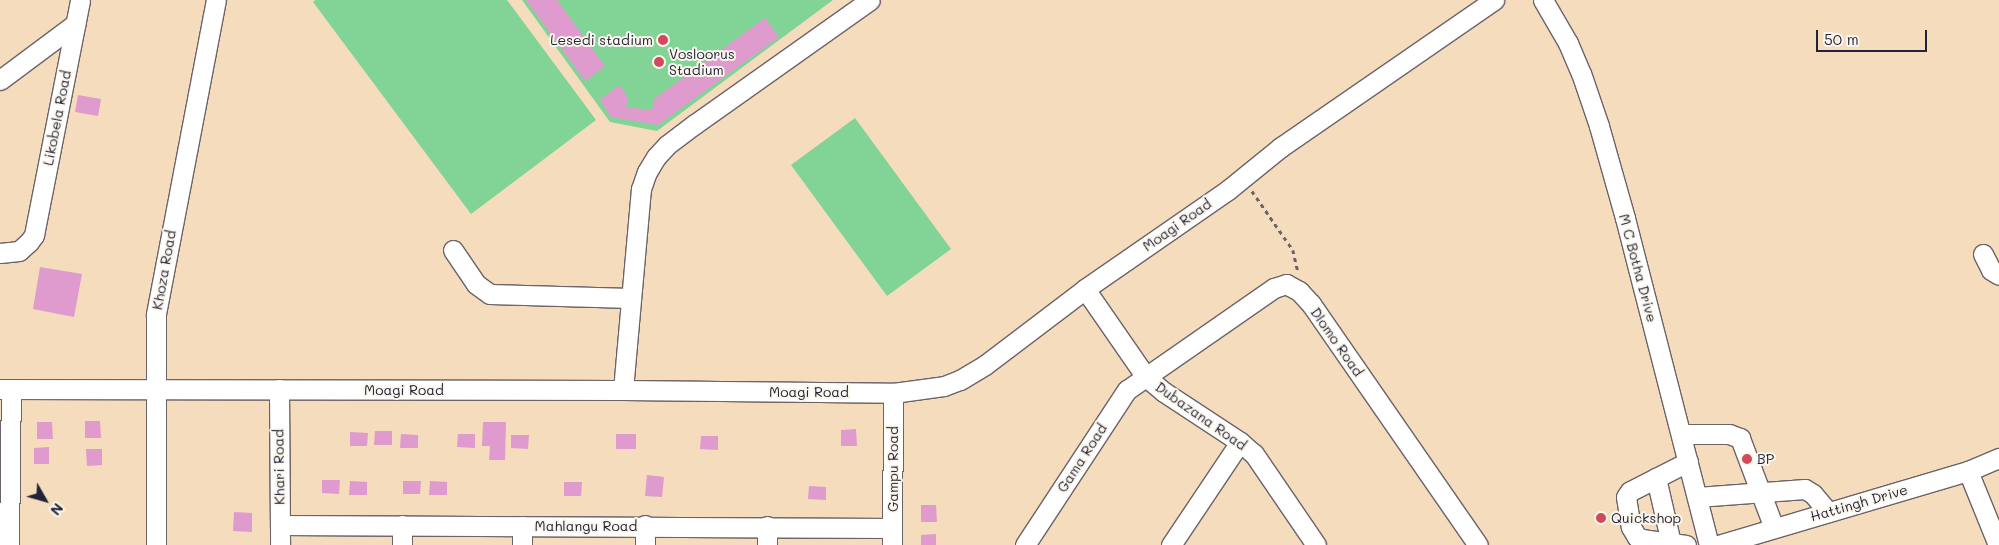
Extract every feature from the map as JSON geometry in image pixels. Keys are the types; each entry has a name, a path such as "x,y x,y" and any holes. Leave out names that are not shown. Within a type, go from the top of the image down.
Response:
{"street":[{"name":"Likobela Road","path":"0,253 19,251 30,242 34,235 80,0"},
{"name":"Khoza Road","path":"156,545 156,314 216,0"},
{"path":"623,390 641,189 647,172 656,157 667,145 695,124 870,0"},
{"name":"Moagi Road","path":"6,390 623,390 893,393 930,389 960,380 985,365 1085,289 1281,147 1494,0"},
{"name":"M C Botha Drive","path":"1543,0 1554,16 1575,58 1599,126 1625,218 1709,545"},
{"path":"0,80 76,24"},
{"path":"453,250 476,284 490,294 631,298"},
{"path":"1984,254 1991,270 1999,275"},
{"path":"1146,377 1274,288 1289,284 1299,291"},
{"name":"Dubazana Road","path":"1085,289 1146,377 1164,392 1240,442 1257,458 1316,545"},
{"name":"Dlomo Road","path":"1299,291 1311,304 1478,545"},
{"name":"Gama Road","path":"1025,545 1120,399 1135,383 1146,377"},
{"name":"Khari Road","path":"279,389 280,545"},
{"path":"6,390 4,521 9,545"},
{"name":"Gampu Road","path":"892,537 893,393"},
{"path":"1680,434 1736,435 1744,444 1774,528"},
{"path":"1171,545 1240,442"},
{"name":"Hattingh Drive","path":"1718,545 1968,471 1999,458"},
{"path":"1656,478 1679,544 1637,537 1630,527 1626,497 1630,491 1656,478 1688,462"},
{"path":"1968,471 1998,545"},
{"path":"1697,497 1805,489 1813,494 1828,512"},
{"name":"Mahlangu Road","path":"280,525 767,526 892,537"},
{"path":"402,525 402,545"},
{"path":"522,526 522,545"},
{"path":"645,526 645,545"},
{"path":"767,526 767,545"}],"path":[{"path":"1242,177 1293,250 1297,264 1299,291"}],"green space":[{"path":"315,0 507,0 596,120 471,214 313,2"},
{"name":"Vosloorus Stadium","path":"522,0 833,0 657,131 610,122"},
{"path":"855,118 951,249 887,296 791,165"}],"building":[{"path":"526,0 557,0 605,66 585,81"},
{"path":"765,18 779,37 658,125 611,117 600,100 619,85 628,97 626,107 652,110 654,99"},
{"path":"78,95 101,99 98,116 75,112"},
{"path":"40,267 82,274 74,317 33,309"},
{"path":"85,421 100,421 101,438 85,438"},
{"path":"37,422 52,422 53,439 37,439"},
{"path":"483,422 506,422 505,460 489,460 490,446 482,446"},
{"path":"856,429 857,446 841,446 841,430"},
{"path":"375,431 392,431 392,445 374,445"},
{"path":"350,432 368,433 367,446 350,446"},
{"path":"401,434 418,435 418,448 400,448"},
{"path":"458,434 475,434 475,448 457,447"},
{"path":"616,434 636,434 636,449 616,449"},
{"path":"511,435 529,435 528,449 511,448"},
{"path":"701,436 718,436 718,450 700,449"},
{"path":"49,447 49,464 34,464 34,448"},
{"path":"86,449 102,449 102,465 87,466"},
{"path":"647,475 664,477 662,497 645,496"},
{"path":"322,480 340,480 339,494 322,493"},
{"path":"350,481 367,482 367,495 349,495"},
{"path":"403,481 421,481 420,494 403,494"},
{"path":"430,481 447,482 447,495 429,495"},
{"path":"564,482 582,482 581,496 564,496"},
{"path":"809,486 826,487 826,500 808,499"},
{"path":"921,505 936,505 937,522 921,522"},
{"path":"234,512 252,513 252,532 233,531"},
{"path":"936,534 936,545 921,545 921,535"}],"place":[{"name":"Lesedi stadium","path":"663,40"},
{"name":"Vosloorus Stadium","path":"659,62"},
{"name":"BP","path":"1747,459"},
{"name":"Quickshop","path":"1601,518"}]}
